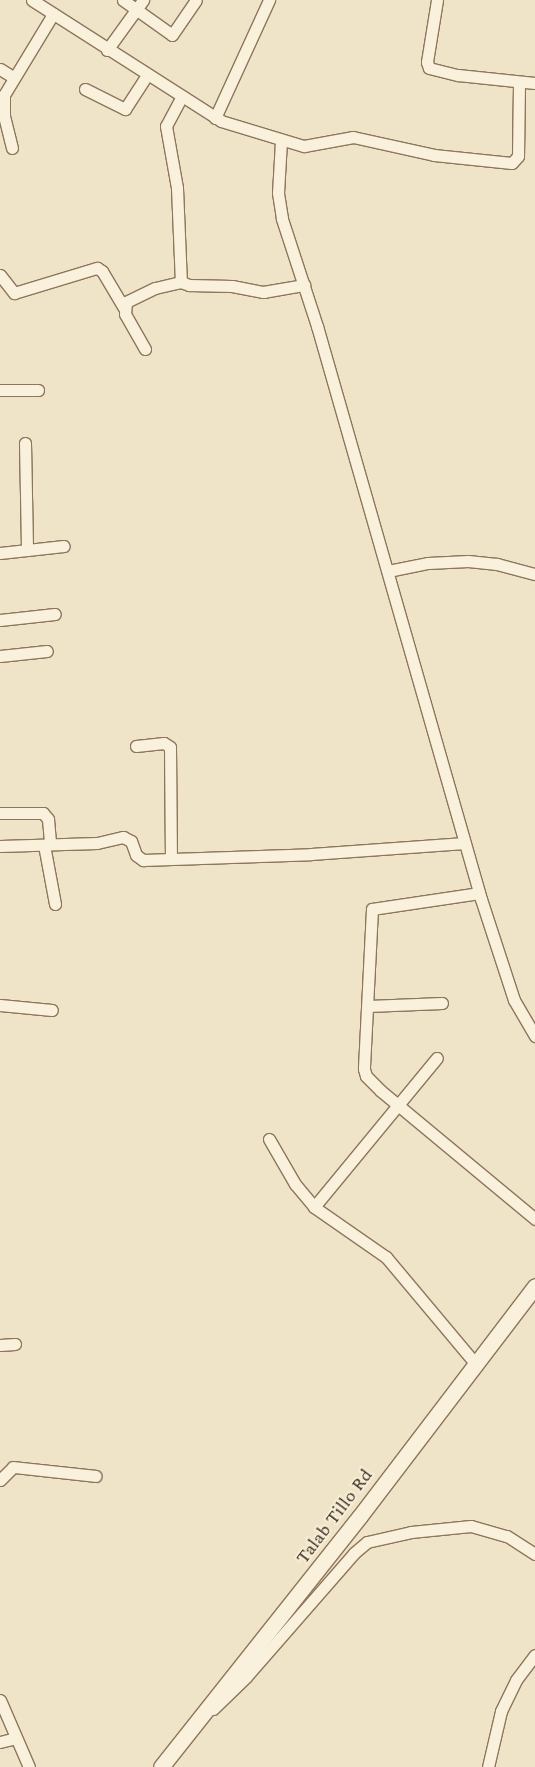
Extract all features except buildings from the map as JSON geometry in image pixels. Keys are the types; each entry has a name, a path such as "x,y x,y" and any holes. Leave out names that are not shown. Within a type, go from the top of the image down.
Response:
{"main road":[{"name":"Talab Tillo Rd","path":"161,1767 360,1516 474,1362 535,1286"}],"street":[{"path":"32,0 215,118 244,130 281,141 312,146 353,137 434,155 512,163 518,156 518,82"},
{"path":"123,0 139,5 172,34 196,0"},
{"path":"215,118 269,0"},
{"path":"437,0 427,62 429,68 535,83"},
{"path":"107,50 139,5"},
{"path":"12,148 3,102 13,77 53,14"},
{"path":"0,69 13,77"},
{"path":"85,89 125,108 147,75"},
{"path":"181,282 177,188 166,126 182,96"},
{"path":"281,141 279,207 304,285 506,980 535,1036"},
{"path":"0,275 14,294 97,268 102,271 124,308 145,349"},
{"path":"124,308 128,300 150,290 181,282 189,285 232,286 263,292 304,285"},
{"path":"0,390 38,390"},
{"path":"25,443 27,550"},
{"path":"0,553 64,546"},
{"path":"388,572 428,563 468,561 497,564 535,574"},
{"path":"0,620 55,614"},
{"path":"0,656 47,651"},
{"path":"136,746 164,743 170,747 171,859"},
{"path":"0,813 43,813 48,819 47,844 55,904"},
{"path":"0,846 97,843 123,837 131,841 140,859 171,859 292,855 466,842"},
{"path":"480,893 374,907 369,920 366,1076 535,1219"},
{"path":"368,1006 442,1003"},
{"path":"0,1005 52,1010"},
{"path":"314,1207 436,1058"},
{"path":"269,1139 290,1177 314,1207 386,1257 474,1362"},
{"path":"0,1345 16,1344"},
{"path":"0,1480 14,1467 96,1476"},
{"path":"195,1725 228,1696 354,1553 367,1542 411,1532 471,1526 507,1536 535,1554"},
{"path":"488,1767 501,1711 516,1680 535,1655"},
{"path":"0,1700 29,1767"},
{"path":"0,1742 16,1738"}]}
